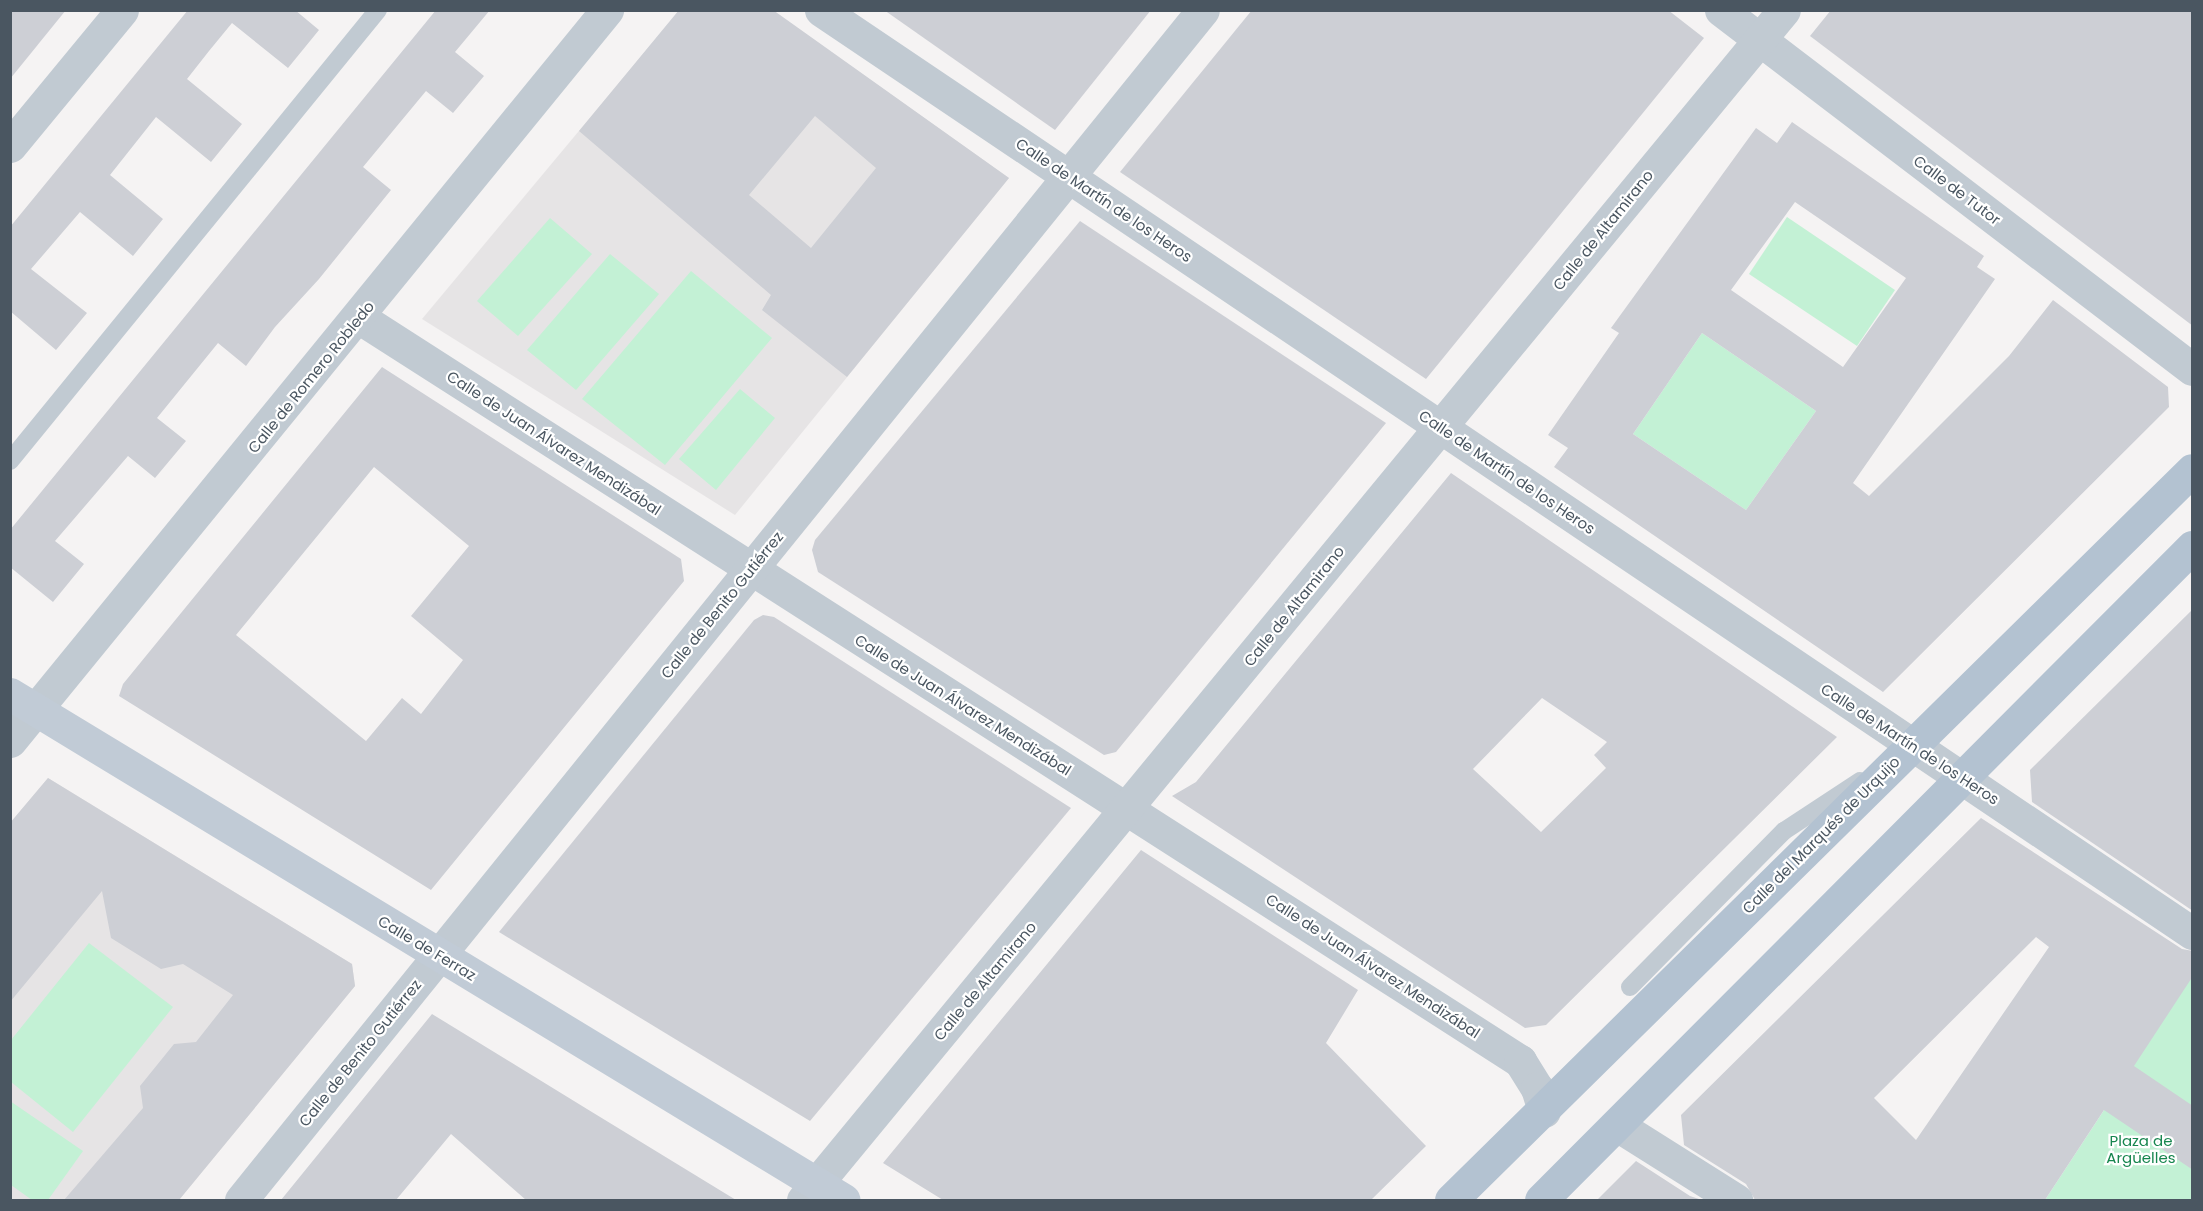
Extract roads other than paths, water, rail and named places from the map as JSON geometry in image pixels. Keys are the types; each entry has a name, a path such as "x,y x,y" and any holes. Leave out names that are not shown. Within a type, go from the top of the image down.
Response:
{"main road":[{"name":"Calle del Marqués de Urquijo","path":"1451,1200 2193,470"},
{"path":"1541,1200 2193,547"},
{"name":"Calle de Ferraz","path":"24,702 439,955 821,1195"}],"street":[{"path":"10,146 122,10"},
{"name":"Calle de Romero Robledo","path":"10,741 24,702 360,318 608,10"},
{"name":"Calle de Martín de los Heros","path":"821,10 1911,746 1962,777 2193,933"},
{"name":"Calle de Benito Gutiérrez","path":"241,1200 1203,10"},
{"name":"Calle de Tutor","path":"1721,10 2193,369"},
{"name":"Calle de Altamirano","path":"821,1195 1126,809 1784,10"},
{"name":"Calle de Juan Álvarez Mendizábal","path":"360,318 1520,1061 1537,1088 1544,1111"},
{"path":"1617,1125 1736,1200"}],"lane":[{"path":"10,460 378,10"},
{"path":"1630,987 1784,831 1911,746"}],"park label":[{"name":"Plaza de Argüelles","path":"2141,1148"}]}
